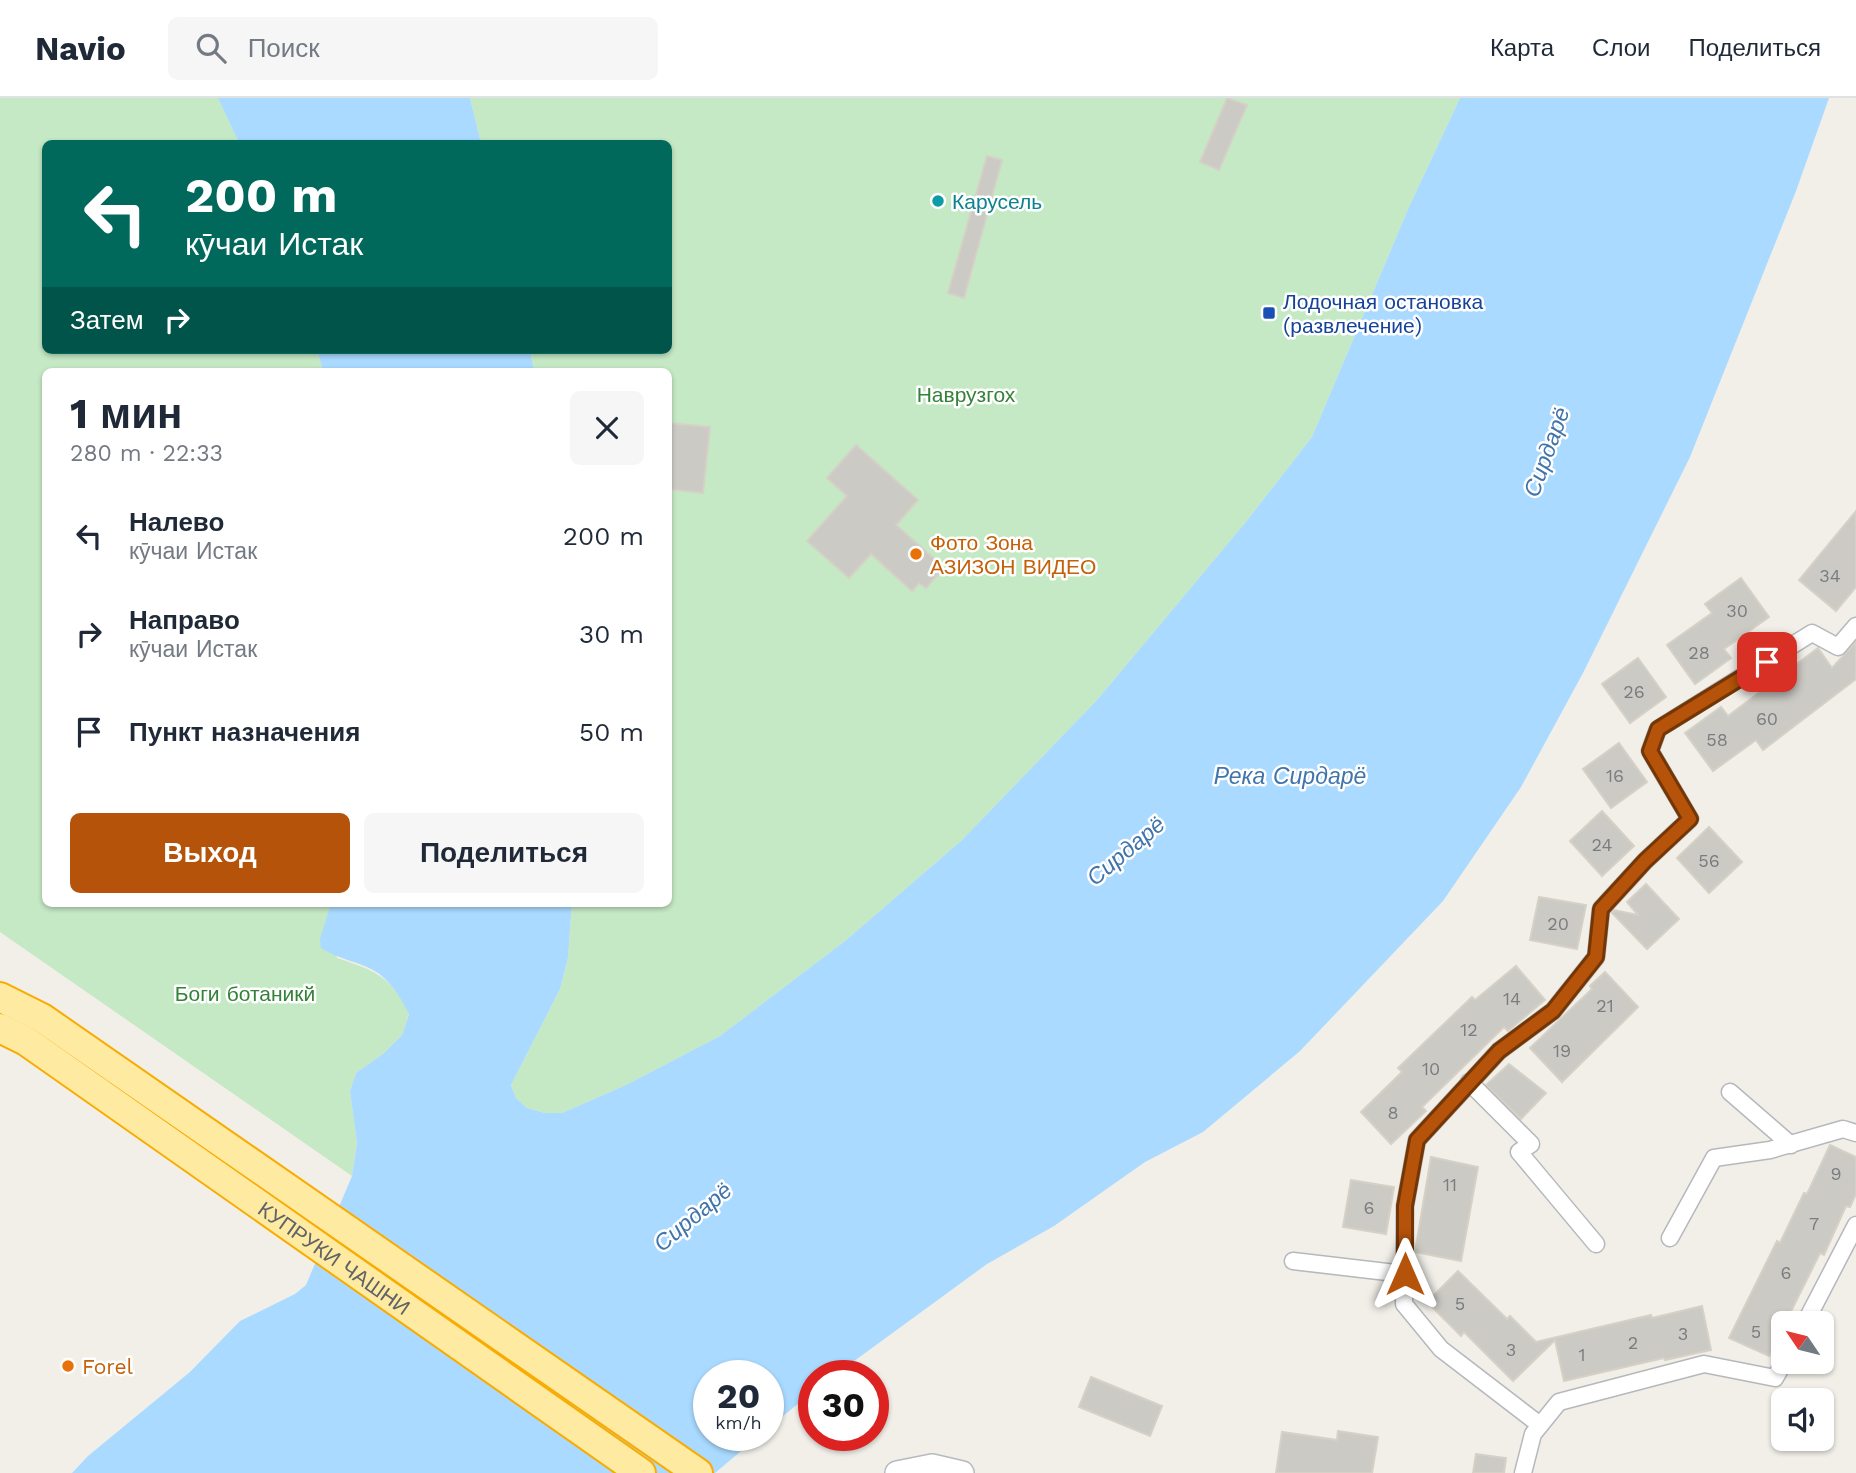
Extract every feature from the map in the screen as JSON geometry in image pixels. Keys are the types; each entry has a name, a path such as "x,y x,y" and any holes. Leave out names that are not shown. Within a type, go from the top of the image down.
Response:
{"highway":[{"path":"0,997 42,1018 698,1473"},
{"name":"КУПРУКИ ЧАШНИ","path":"0,1028 26,1041 642,1473"}],"main road":[{"path":"897,1473 932,1466 962,1473"}],"street":[{"path":"1540,1425 1441,1349 1404,1304 1405,1206 1417,1140 1499,1051 1553,1011 1596,957 1601,909 1645,861 1690,819 1650,751 1658,729 1812,633 1838,647 1856,626"},
{"path":"1469,1082 1531,1144 1519,1152 1596,1244"},
{"path":"1730,1092 1791,1145"},
{"path":"1670,1238 1714,1158 1791,1145 1843,1129 1856,1133"},
{"path":"1811,1311 1856,1225"},
{"path":"1293,1261 1405,1274"},
{"path":"1523,1473 1533,1434 1559,1402 1704,1364 1775,1378 1777,1374"}],"green space":[{"name":"Боги ботаникй","path":"0,98 218,98 238,140 42,140 42,354 318,354 322,368 42,368 42,907 330,907 337,958 371,971 388,982 409,1013 402,1035 384,1053 356,1073 350,1091 357,1143 352,1176 0,932"},
{"name":"Наврузгох","path":"470,98 1460,98 1409,207 1312,437 1245,523 1097,700 961,841 845,941 720,1036 626,1085 562,1113 545,1113 527,1108 516,1098 511,1085 560,989 568,958 572,907 672,907 672,368 533,368 531,354 672,354 672,140 480,140"}],"water":[{"path":"218,98 470,98 480,140 238,140"},
{"name":"Река Сирдарё","path":"1460,98 1829,98 1796,191 1690,457 1583,673 1521,787 1443,901 1300,1051 1203,1132 1145,1162 1054,1226 987,1264 856,1360 798,1360 798,1404 784,1415 784,1360 693,1360 693,1451 741,1451 715,1473 72,1473 88,1456 190,1372 240,1321 295,1294 306,1285 352,1176 357,1143 350,1091 356,1073 384,1053 402,1035 409,1014 385,978 367,967 321,948 320,939 330,907 572,907 568,958 560,989 511,1085 516,1098 527,1108 545,1113 562,1113 626,1085 720,1036 845,941 961,841 1097,700 1245,523 1312,437 1409,207"},
{"path":"318,354 531,354 533,368 322,368"}],"building":[{"path":"1227,98 1247,105 1219,170 1200,162"},
{"path":"987,156 1002,160 964,298 948,293"},
{"path":"672,423 710,427 703,493 672,489"},
{"path":"856,445 918,500 896,525 938,562 932,569 938,574 926,588 919,583 912,591 871,554 849,578 807,541 847,496 827,478"},
{"path":"1856,511 1856,587 1836,611 1799,580"},
{"path":"1741,578 1769,617 1724,649 1731,658 1695,684 1667,645 1712,613 1705,604"},
{"path":"1856,642 1856,679 1763,750 1756,740 1713,771 1685,733 1721,707 1728,716 1818,648 1832,668"},
{"path":"1638,658 1666,697 1630,723 1602,684"},
{"path":"1619,743 1647,782 1611,808 1583,769"},
{"path":"1602,811 1634,846 1602,876 1570,841"},
{"path":"1709,827 1742,862 1709,893 1677,858"},
{"path":"1646,884 1679,919 1647,949 1612,913 1614,910 1638,915 1627,902"},
{"path":"1539,897 1586,905 1577,949 1530,940"},
{"path":"1516,966 1545,1000 1508,1031 1504,1027 1422,1107 1426,1111 1391,1144 1361,1112 1402,1072 1398,1068 1472,997 1475,1000"},
{"path":"1605,972 1638,1007 1562,1082 1530,1048 1592,989 1590,986"},
{"path":"1509,1064 1546,1093 1521,1119 1486,1085"},
{"path":"1830,1145 1856,1157 1856,1194 1850,1207 1846,1206 1824,1255 1820,1253 1791,1311 1771,1311 1769,1356 1729,1338 1777,1241 1780,1243 1804,1193 1807,1194"},
{"path":"1431,1157 1478,1167 1461,1261 1415,1252"},
{"path":"1351,1180 1394,1187 1386,1234 1343,1227"},
{"path":"1458,1271 1507,1319 1510,1316 1536,1342 1702,1306 1711,1350 1564,1381 1555,1340 1513,1381 1464,1332 1461,1336 1427,1302"},
{"path":"1091,1377 1162,1406 1150,1436 1079,1407"},
{"path":"1338,1431 1378,1437 1372,1473 1276,1473 1282,1432 1337,1440"},
{"path":"1476,1454 1506,1458 1504,1473 1473,1473"}],"place":[{"name":"Карусель","path":"938,201"},
{"name":"Лодочная остановка (развлечение)","path":"1269,313"},
{"name":"Фото Зона АЗИЗОН ВИДЕО","path":"916,554"},
{"name":"Forel","path":"68,1366"}],"route":[{"path":"1405,1274 1405,1206 1417,1140 1499,1051 1553,1011 1596,957 1601,909 1645,861 1690,819 1650,751 1658,729 1767,662"}],"water label":[{"name":"Сирдарё","path":"1547,452"},
{"name":"Сирдарё","path":"1126,851"},
{"name":"Сирдарё","path":"693,1217"}]}
